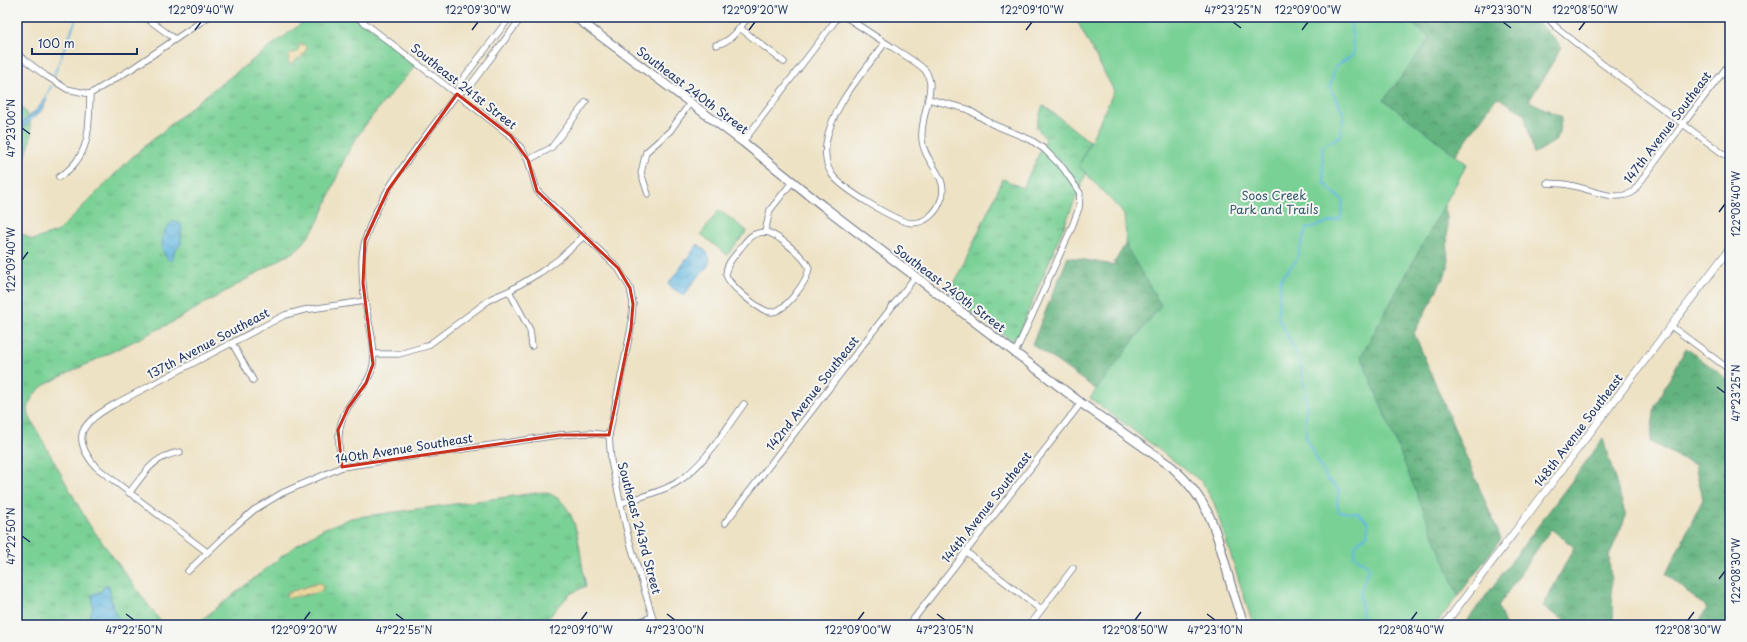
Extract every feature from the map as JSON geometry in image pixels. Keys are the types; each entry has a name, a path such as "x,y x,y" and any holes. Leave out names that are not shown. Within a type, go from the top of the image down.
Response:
{"main road":[{"name":"Southeast 240th Street","path":"575,17 743,142 915,277 1081,403 1172,467 1185,479 1199,496 1214,526 1244,624"}],"street":[{"path":"145,17 175,39"},
{"path":"17,54 46,76 67,89 90,94 115,80 208,17"},
{"name":"Southeast 241st Street","path":"357,17 511,136 521,148 528,160 537,191 618,268 624,276 630,288 633,304 631,328 609,435"},
{"path":"365,23 369,17"},
{"path":"342,467 338,447 338,430 348,408 369,378 373,364 373,354 364,301 362,259 365,240 371,222 388,190 457,94 462,80 510,17"},
{"path":"457,94 469,87 522,17"},
{"path":"716,45 724,43 732,37 748,17"},
{"path":"743,142 838,17"},
{"path":"846,17 885,43 924,70 928,76 930,85 924,111 921,135 922,146 926,157 941,179 943,186 942,197 937,209 924,220 912,223 902,221 864,201 838,181 831,173 827,165 826,144 835,116 843,100 885,43"},
{"path":"1547,17 1556,27 1601,63 1730,159"},
{"path":"740,28 784,62"},
{"name":"147th Avenue Southeast","path":"1547,183 1568,184 1617,197 1627,196 1633,192 1730,63"},
{"path":"59,178 70,170 80,158 86,143 90,94"},
{"path":"928,99 967,109 992,124 1031,140 1044,149 1066,173 1080,193 1080,208 1015,353"},
{"path":"528,160 544,153 554,144 586,102"},
{"path":"648,194 641,173 646,152 670,131 690,103"},
{"path":"765,232 770,210 793,181"},
{"path":"765,232 774,234 803,257 809,268 806,279 794,295 785,306 775,312 763,310 730,284 726,273 729,263 750,236 755,233 765,232"},
{"path":"373,354 399,354 427,346 492,298 509,291 559,259 584,236"},
{"name":"148th Avenue Southeast","path":"1444,625 1730,248"},
{"name":"142nd Avenue Southeast","path":"725,523 915,277"},
{"path":"509,291 530,330 532,346"},
{"name":"137th Avenue Southeast","path":"129,493 96,467 82,449 82,431 86,425 102,412 285,315 304,310 364,301"},
{"path":"1671,326 1730,370"},
{"path":"232,343 253,380"},
{"name":"144th Avenue Southeast","path":"909,625 1081,403"},
{"path":"621,503 658,492 692,471 744,404"},
{"name":"140th Avenue Southeast","path":"188,571 234,527 265,503 309,480 342,467 560,435 589,433 609,435"},
{"name":"Southeast 243rd Street","path":"609,435 611,461 628,536 655,625"},
{"path":"180,452 166,455 157,459 129,493 207,552"},
{"path":"965,551 1041,610"},
{"path":"1030,625 1073,568"},
{"path":"630,625 652,617"}],"highlighted area":[{"path":"457,94 511,136 528,160 537,191 618,268 630,288 633,304 631,328 609,435 559,435 342,467 338,430 348,408 366,383 373,364 363,283 365,240 388,190"}],"green space":[{"path":"310,17 357,17 418,63 363,128 355,140 342,165 320,217 305,241 295,251 171,323 48,383 35,393 30,402 30,418 88,523 163,625 17,625 17,221 19,232 32,240 57,232 131,158 201,99"},
{"name":"Soos Creek Park and Trails","path":"1075,17 1404,17 1430,38 1384,100 1467,164 1361,356 1458,596 1435,625 1256,625 1252,621 1214,503 1202,482 1090,398 1161,305 1127,248 1124,214 1079,166 1114,91"},
{"name":"Soos Creek Park and Trails","path":"1149,17 1533,17 1562,47 1529,101 1562,117 1557,140 1534,154 1524,113 1497,97 1437,181 1447,217 1448,269 1414,333 1501,539 1458,596 1402,519 1236,523 1198,469 1114,402 1032,344 1068,257 1113,265 1137,224"},
{"path":"17,103 25,112 31,130 28,148 17,177"},
{"path":"1043,105 1090,142 1079,166 1086,174 1015,343 949,295 1003,179 1023,188 1046,139 1036,127"},
{"path":"719,210 747,231 727,255 701,234"},
{"path":"1686,348 1730,381 1730,625 1697,625 1707,608 1666,574 1703,499 1695,465 1650,442 1655,406"},
{"path":"1603,439 1626,516 1609,556 1614,625 1572,625 1543,607 1574,547 1551,529 1498,606 1505,625 1464,625"},
{"path":"544,492 556,497 565,506 572,518 579,545 586,586 570,594 542,625 195,625 295,546 323,529 351,518"}],"sand":[{"path":"303,44 307,48 302,57 292,64 289,64 288,57 292,53 298,52 299,45"},
{"path":"318,583 324,585 321,592 289,598 286,596 287,593"}],"water":[{"path":"44,99 47,100 41,111 24,127 17,142 17,128 40,106"},
{"path":"175,221 181,224 181,244 174,252 172,261 170,261 163,251 162,240 166,228"},
{"path":"698,244 708,254 710,259 709,263 684,296 668,285"},
{"path":"106,585 109,586 112,606 119,619 124,621 140,622 143,625 88,625 93,606 92,595 101,591"}],"waterway":[{"path":"54,75 77,17"},
{"path":"1350,17 1354,54 1335,67 1330,87 1344,115 1340,136 1322,147 1324,183 1343,201 1340,219 1306,229 1296,261 1281,278 1278,317 1300,360 1306,397 1306,437 1326,478 1339,490 1337,503 1339,512 1358,513 1369,523 1367,535 1356,544 1354,555 1369,567 1360,592 1363,625"},
{"path":"44,102 51,86"}]}
